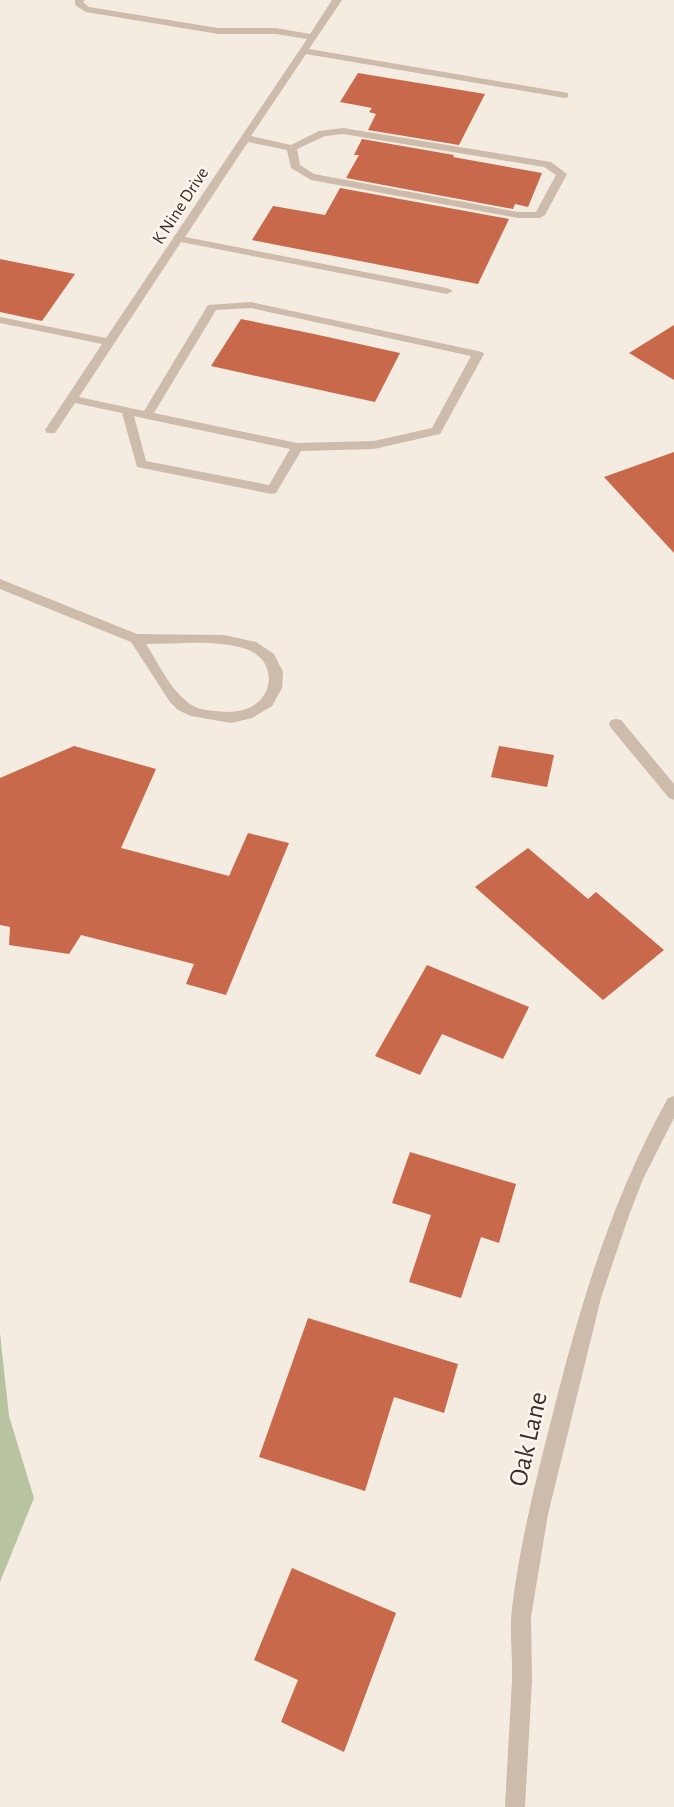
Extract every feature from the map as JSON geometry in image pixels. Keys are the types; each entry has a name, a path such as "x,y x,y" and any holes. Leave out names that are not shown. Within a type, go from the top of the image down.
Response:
{"street":[{"path":"80,0 78,3 86,9 218,31 276,31 313,37"},
{"name":"K Nine Drive","path":"51,430 337,0"},
{"path":"303,51 565,95"},
{"path":"245,138 292,147 323,133 343,131 546,164 562,174 540,215 518,215 311,177 295,166 292,147"},
{"path":"180,239 447,291"},
{"path":"73,399 127,411 297,447 374,446 436,431 478,354 251,305 212,307 147,415"},
{"path":"0,320 109,342"},
{"path":"127,411 141,464 272,490 297,447"},
{"path":"0,584 136,639 238,641 256,646 268,656 276,668 279,681 274,693 264,706 250,715 234,719 193,712 180,704 136,639"},
{"path":"616,724 674,794"},
{"name":"Oak Lane","path":"515,1807 522,1678 522,1610 541,1501 572,1371 613,1232 633,1180 656,1132 674,1103"}],"green space":[{"path":"0,1333 9,1416 34,1498 0,1582"}],"building":[{"path":"358,73 485,94 459,145 368,130 376,114 369,112 372,108 340,102"},
{"path":"362,139 542,173 528,207 515,204 513,209 346,178 359,155 354,155"},
{"path":"340,188 509,219 478,284 252,240 273,206 325,215"},
{"path":"0,259 75,274 42,321 0,312"},
{"path":"241,319 400,353 375,402 211,366"},
{"path":"674,325 674,380 629,353"},
{"path":"674,452 674,553 604,477"},
{"path":"74,746 156,769 121,848 229,876 248,833 289,843 226,995 186,984 194,964 81,935 69,954 9,945 10,927 0,925 0,778"},
{"path":"499,746 554,755 547,787 491,777"},
{"path":"528,848 588,899 596,892 664,950 603,1000 475,887"},
{"path":"427,965 529,1007 503,1059 442,1034 420,1075 375,1056"},
{"path":"410,1152 516,1184 499,1243 481,1237 461,1298 409,1282 431,1215 392,1203"},
{"path":"308,1318 458,1364 444,1413 394,1397 365,1491 259,1457"},
{"path":"292,1568 396,1613 344,1752 281,1722 298,1680 254,1660"}]}
